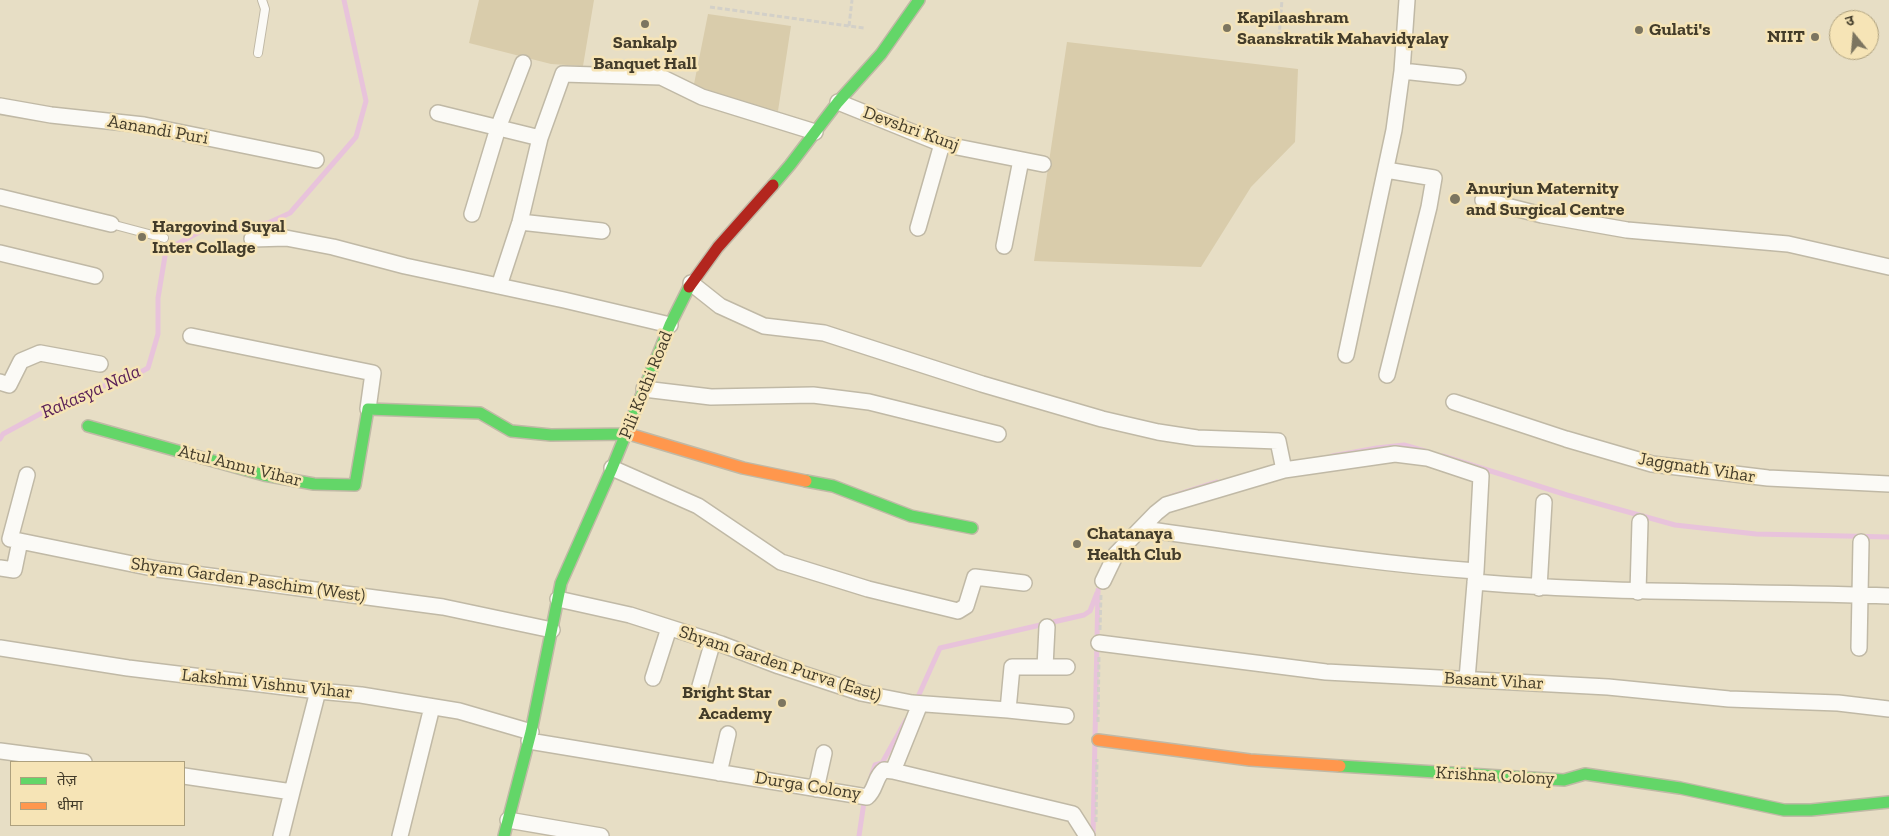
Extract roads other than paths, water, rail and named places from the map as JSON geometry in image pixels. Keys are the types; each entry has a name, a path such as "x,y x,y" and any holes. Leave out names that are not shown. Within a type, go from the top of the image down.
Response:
{"street":[{"name":"Pili Kothi Road","path":"504,836 530,737 561,583 612,468 670,325 692,283 718,247 790,165 838,102 881,54 919,0"},
{"path":"1346,355 1394,130 1402,72 1407,0"},
{"path":"472,214 498,128 523,63"},
{"path":"1402,72 1458,77"},
{"path":"499,286 520,222 540,138 564,74 661,77 702,96 815,132"},
{"name":"Devshri Kunj","path":"838,102 942,144 1043,164"},
{"name":"Aanandi Puri","path":"0,106 51,115 144,125 316,160"},
{"path":"438,113 540,138"},
{"path":"918,228 942,144"},
{"path":"1004,246 1021,160"},
{"path":"1386,170 1434,178 1429,207 1387,375"},
{"path":"0,197 111,224"},
{"path":"1483,200 1542,215 1627,230 1788,244 1889,267"},
{"path":"520,222 602,231"},
{"path":"252,239 286,238 333,247 405,266 670,325"},
{"path":"0,253 95,276"},
{"path":"692,283 720,306 764,326 824,333 982,384 1102,419 1158,432 1197,438 1278,441 1284,470"},
{"path":"191,336 373,373 368,409 480,413 511,431 551,435 626,433 743,468 833,486 911,516 972,528"},
{"path":"0,382 9,385 21,361 40,352 100,364"},
{"path":"644,389 711,397 813,395 869,402 998,434"},
{"name":"Jaggnath Vihar","path":"1454,402 1566,439 1652,464 1768,478 1889,484"},
{"name":"Atul Annu Vihar","path":"88,426 264,475 314,484 355,484 368,409"},
{"path":"1103,581 1116,554 1166,505 1284,470 1395,454 1427,458 1481,476 1476,577 1467,678"},
{"path":"612,468 698,506 781,562 868,589 958,611 966,606 975,577 1024,583"},
{"path":"0,568 14,570 20,542 10,539 27,475"},
{"path":"1539,588 1544,502"},
{"path":"1638,592 1640,522"},
{"path":"1142,529 1423,568 1539,588 1638,592 1889,596"},
{"name":"Shyam Garden Paschim (West)","path":"20,542 157,569 443,607 552,630"},
{"path":"1859,648 1861,542"},
{"name":"Shyam Garden Purva (East)","path":"558,599 630,616 669,628 861,693 920,704 1066,716"},
{"path":"1045,667 1047,627"},
{"path":"653,678 669,628"},
{"path":"700,686 713,642"},
{"name":"Basant Vihar","path":"1099,643 1326,672 1608,687 1729,699 1838,703 1889,709"},
{"name":"Lakshmi Vishnu Vihar","path":"0,648 128,668 362,695 432,706 460,711 530,737"},
{"path":"1008,710 1012,667 1067,668"},
{"path":"281,836 318,691"},
{"path":"920,704 893,771 1073,814 1091,831"},
{"path":"400,836 432,706"},
{"path":"719,773 728,734"},
{"name":"Durga Colony","path":"530,737 719,773 867,797 872,793 880,773 884,770 893,771"},
{"name":"Krishna Colony","path":"1098,740 1250,760 1435,773 1564,780 1585,774 1680,788 1784,810 1811,810 1889,802"},
{"path":"0,751 76,761"},
{"path":"816,789 824,753"},
{"path":"185,776 292,792"},
{"path":"508,820 601,836"}],"lane":[{"path":"258,53 265,10 262,0"},
{"path":"111,224 164,238"}],"waterway":[{"name":"Rakasya Nala","path":"0,439 3,434 75,395 130,378 148,368 158,334 158,298 166,250 203,230 268,223 290,213 356,137 366,101 344,0"},
{"path":"1332,456 1404,445 1425,451"},
{"path":"1443,456 1567,495 1675,525 1756,534 1889,537"},
{"path":"1170,497 1217,482"},
{"path":"1093,836 1098,590"},
{"path":"917,699 940,648 1084,615 1090,611 1097,593"},
{"path":"871,777 875,765 882,763 906,720"},
{"path":"859,836 864,802"}],"place":[{"name":"Sankalp Banquet Hall","path":"645,24"},
{"name":"Kapilaashram Saanskratik Mahavidyalay","path":"1227,28"},
{"name":"Gulati's","path":"1639,30"},
{"name":"NIIT","path":"1815,37"},
{"name":"Anurjun Maternity and Surgical Centre","path":"1455,199"},
{"name":"Hargovind Suyal Inter Collage","path":"142,237"},
{"name":"Chatanaya Health Club","path":"1077,544"},
{"name":"Bright Star Academy","path":"782,703"}]}
